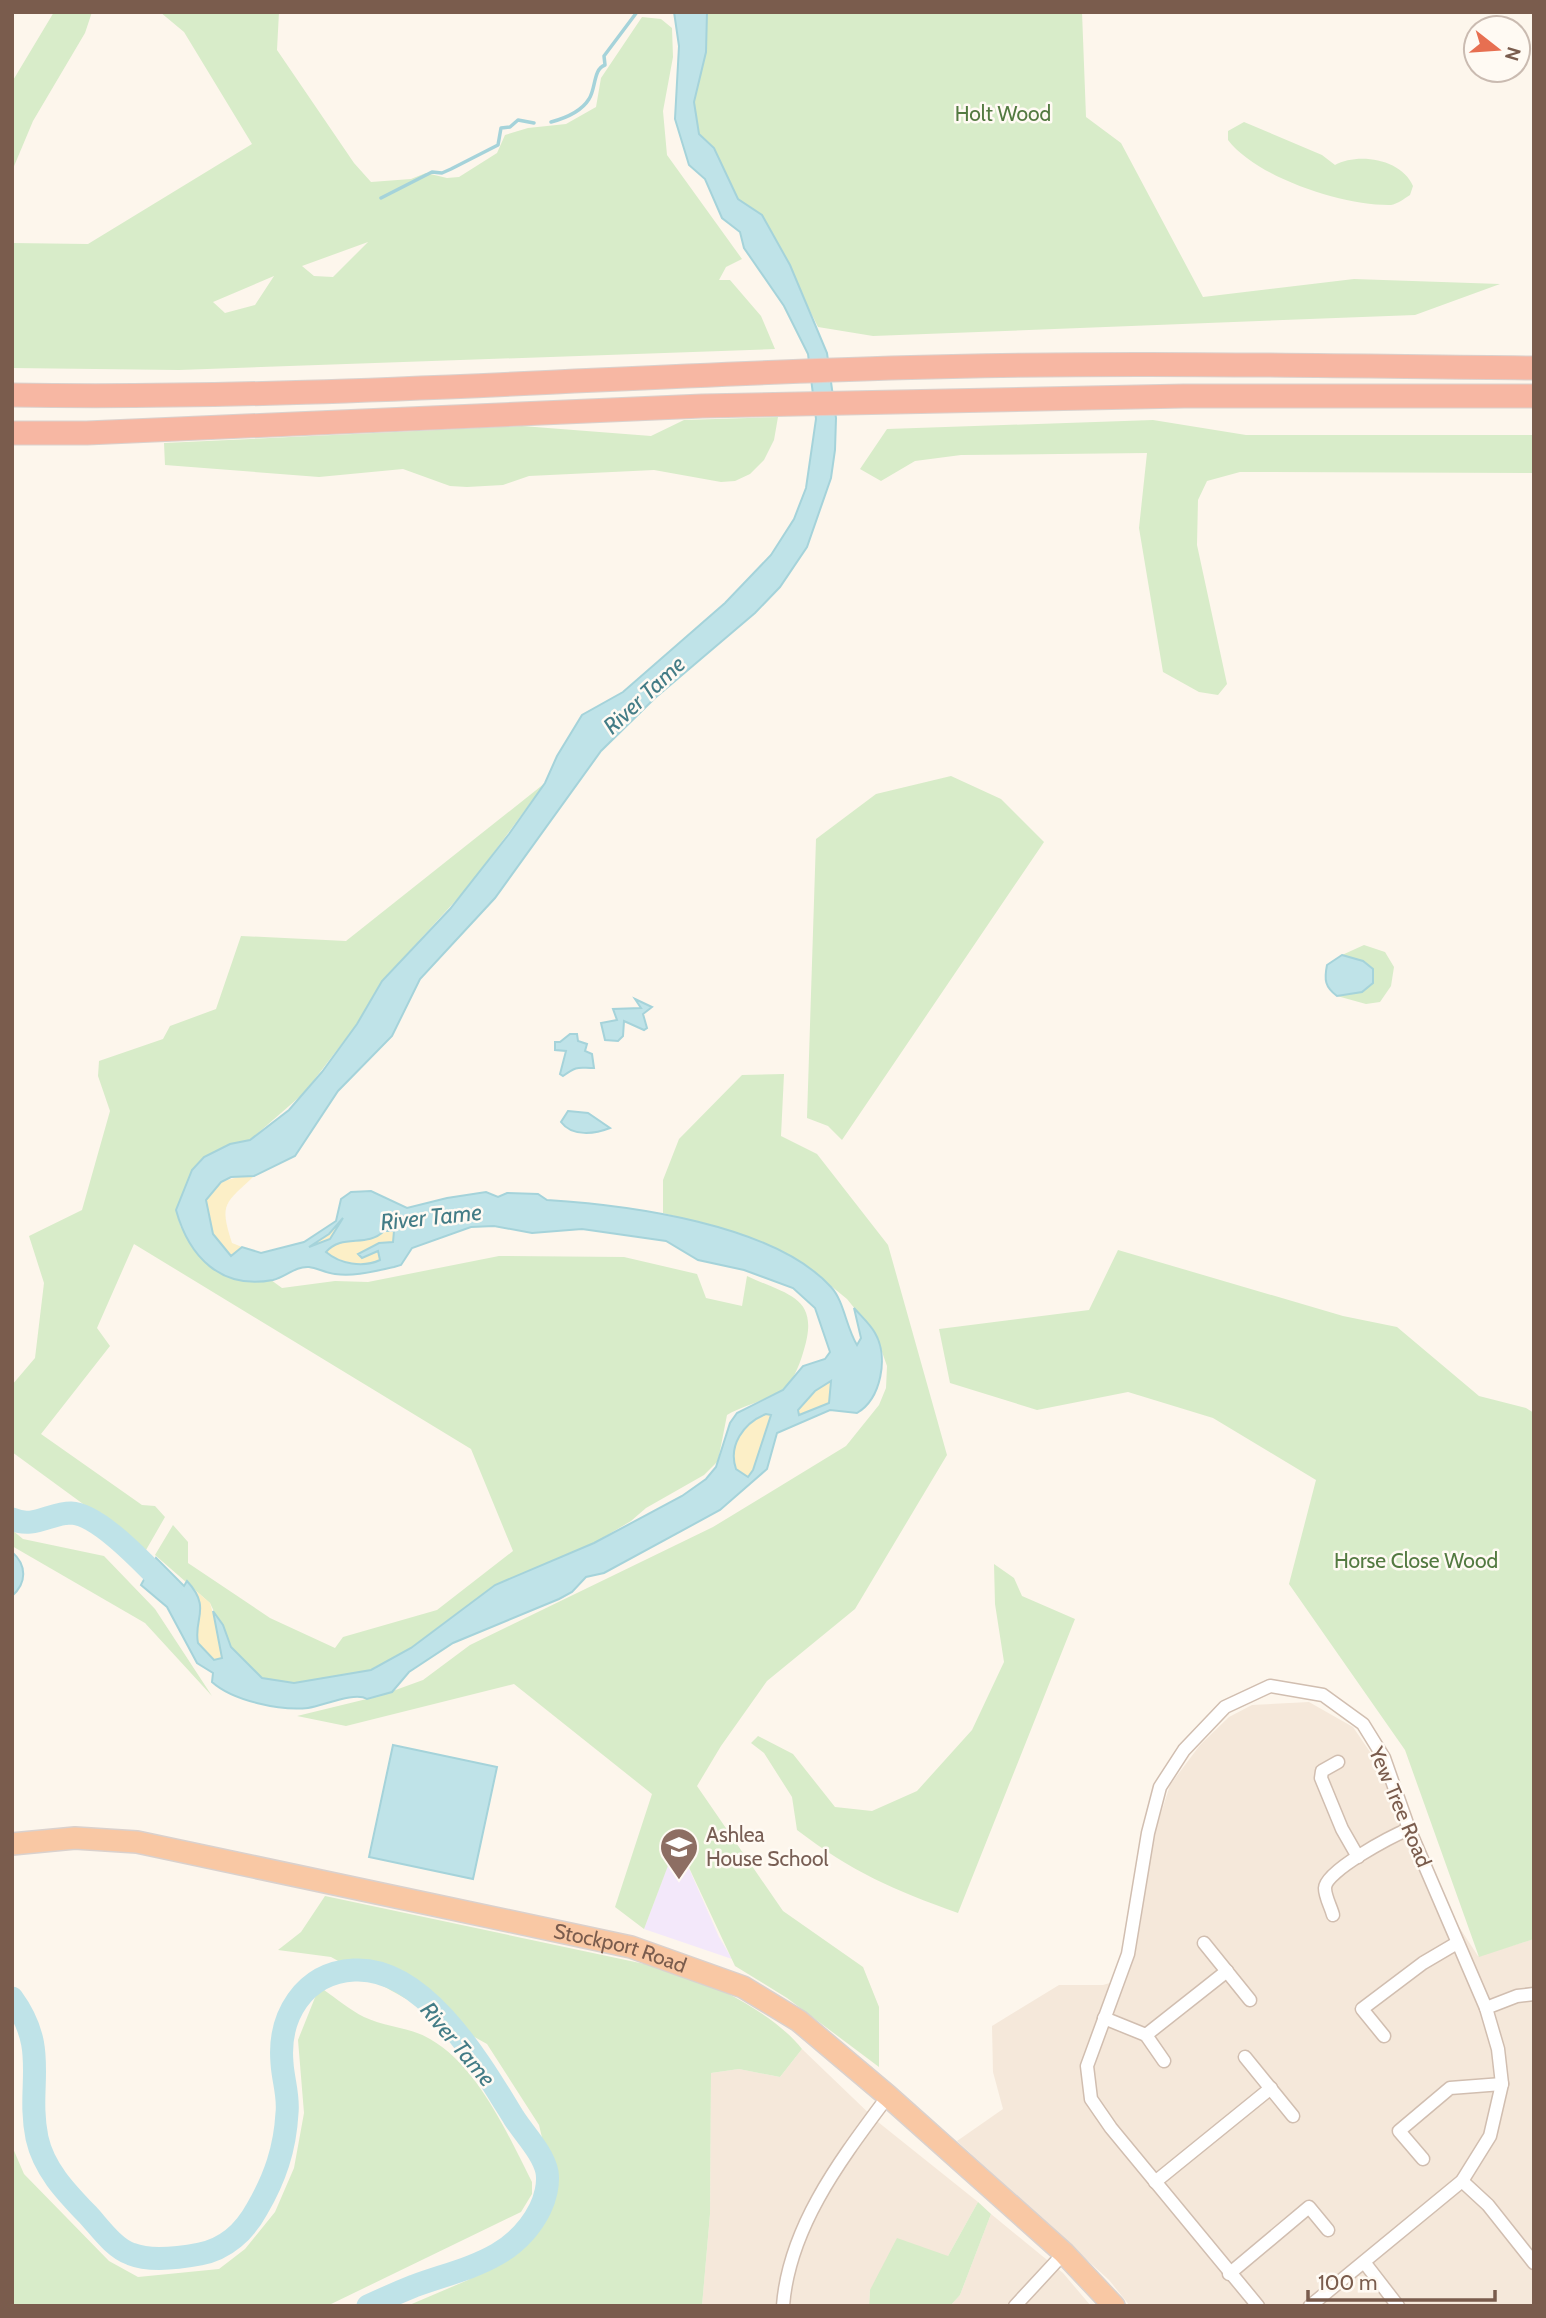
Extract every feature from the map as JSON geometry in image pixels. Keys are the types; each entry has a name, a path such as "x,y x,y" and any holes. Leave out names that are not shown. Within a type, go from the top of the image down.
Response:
{"highway":[{"path":"12,395 409,390 705,374 897,368 1203,364 1534,368"},
{"path":"12,433 101,433 702,406 1184,396 1534,396"},
{"name":"Stockport Road","path":"12,1844 84,1838 137,1842 655,1953 730,1981 799,2021 888,2096 1064,2253 1114,2306"}],"street":[{"name":"Yew Tree Road","path":"1258,2306 1229,2274 1091,2099 1087,2066 1128,1954 1147,1833 1160,1787 1184,1750 1225,1707 1270,1686 1323,1695 1363,1724 1384,1758 1409,1829 1486,2008 1498,2049 1502,2084 1490,2136 1462,2181 1310,2306"},
{"path":"1338,1762 1322,1771 1321,1779 1342,1829 1358,1857"},
{"path":"1333,1915 1325,1888 1328,1879 1358,1857 1409,1829"},
{"path":"1204,1943 1250,2000"},
{"path":"1384,2036 1362,2009 1423,1963 1457,1943"},
{"path":"1146,2035 1227,1971"},
{"path":"1486,2008 1517,1996 1534,1994"},
{"path":"1104,2018 1146,2035 1164,2061"},
{"path":"1245,2057 1293,2116"},
{"path":"1423,2159 1399,2131 1450,2088 1502,2084"},
{"path":"1155,2182 1270,2088"},
{"path":"783,2306 800,2241 821,2194 839,2161 888,2096"},
{"path":"1462,2181 1488,2206 1534,2263"},
{"path":"1229,2274 1309,2207 1328,2231"},
{"path":"1015,2306 1064,2253"},
{"path":"1364,2262 1398,2306"}],"shaded area":[{"path":"1309,1702 1353,1727 1383,1771 1411,1853 1478,1956 1534,1939 1534,2306 1130,2306 1109,2280 957,2141 1003,2109 993,2072 992,2026 1059,1985 1103,1985 1120,1980 1140,1927 1153,1838 1170,1785 1200,1745 1229,1717 1252,1705"},
{"name":"Ashlea House School","path":"677,1841 719,1937 732,1959 644,1929"},
{"path":"802,2049 878,2122 978,2202 948,2256 870,2290 869,2306 702,2306 710,2214 711,2073 739,2069 780,2077"},
{"path":"991,2214 1063,2273 1091,2306 950,2306 960,2295"}],"green space":[{"path":"54,12 92,12 85,33 33,121 12,171 12,82"},
{"path":"160,12 279,12 277,50 354,163 371,182 411,179 426,173 447,178 459,177 497,153 505,135 528,128 566,124 596,107 601,78 642,17 661,19 672,28 673,57 663,111 667,155 742,259 726,267 719,280 730,280 761,316 775,349 179,370 12,368 12,243 88,244 252,144 184,32","holes":["368,242 333,277 314,276 302,266","274,276 255,305 225,313 213,302"]},
{"name":"Holt Wood","path":"707,12 1082,12 1086,117 1121,143 1203,297 1354,279 1500,284 1415,315 873,336 818,327 762,215 738,199 714,148 699,134 694,102 706,52"},
{"path":"1244,122 1322,155 1335,165 1355,159 1378,160 1390,164 1407,177 1413,186 1410,195 1391,205 1372,204 1326,195 1280,178 1241,154 1228,140 1228,131"},
{"path":"778,417 774,440 764,460 750,474 735,481 721,482 654,470 529,476 503,485 467,487 450,486 403,469 319,477 165,465 164,443 522,426 651,436 684,420"},
{"path":"1153,420 1246,435 1534,435 1534,473 1240,472 1207,481 1198,500 1197,545 1227,684 1218,695 1199,692 1163,672 1139,528 1147,453 961,455 915,461 881,481 860,469 887,429"},
{"path":"951,776 1001,799 1044,842 842,1140 828,1126 807,1118 816,839 876,794"},
{"path":"545,783 469,886 382,981 357,1024 304,1093 250,1140 230,1144 192,1170 176,1209 181,1228 247,1282 271,1280 282,1288 335,1281 368,1282 499,1256 624,1257 697,1274 706,1298 742,1306 747,1276 788,1294 805,1309 808,1334 803,1353 786,1387 727,1415 718,1461 704,1475 646,1508 631,1521 594,1543 495,1585 409,1649 371,1670 294,1683 262,1678 231,1647 210,1603 155,1555 173,1525 188,1542 188,1563 270,1618 335,1648 343,1637 437,1610 513,1551 471,1449 134,1244 97,1328 110,1346 41,1434 142,1505 155,1506 165,1517 146,1550 12,1452 12,1385 35,1358 44,1283 29,1236 82,1210 110,1111 98,1076 99,1061 163,1039 170,1026 216,1009 241,936 346,941"},
{"path":"1364,945 1385,952 1394,967 1391,986 1380,1002 1366,1004 1337,996 1362,992 1363,961 1342,955"},
{"path":"784,1074 781,1136 817,1154 888,1245 947,1455 855,1609 767,1681 721,1746 697,1786 783,1911 863,1967 879,2007 879,2067 787,1998 735,1966 677,1842 644,1929 615,1907 652,1794 514,1684 346,1726 297,1716 379,1696 423,1680 470,1645 713,1527 846,1446 879,1405 886,1388 887,1366 876,1335 847,1299 809,1268 701,1223 663,1213 663,1180 679,1139 742,1075"},
{"name":"Horse Close Wood","path":"1118,1250 1343,1316 1397,1327 1479,1396 1526,1408 1534,1413 1534,1939 1479,1957 1405,1750 1289,1584 1316,1480 1213,1418 1128,1392 1037,1410 950,1383 939,1329 1089,1310"},
{"path":"12,1530 23,1539 104,1556 155,1609 212,1696 145,1623 12,1546"},
{"path":"994,1564 1014,1578 1022,1596 1075,1619 958,1913 874,1879 797,1830 792,1797 764,1753 751,1743 758,1736 793,1754 835,1807 872,1811 917,1791 972,1730 1004,1662 995,1604"},
{"path":"325,1896 687,1973 749,2005 791,2037 802,2049 780,2077 739,2069 711,2073 710,2214 702,2306 407,2306 468,2280 531,2240 555,2192 539,2125 487,2044 331,1957 278,1950 301,1932"},
{"path":"318,1990 324,1990 364,2017 430,2039 463,2066 490,2103 532,2182 532,2194 521,2212 327,2306 12,2306 12,2146 24,2174 109,2261 138,2277 219,2269 245,2249 275,2212 294,2168 304,2113 298,2040"},
{"path":"978,2202 991,2214 960,2295 950,2306 869,2306 870,2290 897,2238 948,2256"}],"sand":[{"path":"245,1175 254,1176 227,1205 226,1219 232,1243 242,1247 231,1256 213,1234 206,1200 221,1182"},
{"path":"343,1217 330,1239 309,1247 329,1233"},
{"path":"384,1231 394,1231 393,1242 379,1243 358,1254 362,1258 378,1251 380,1260 352,1263 326,1252 340,1243 370,1239"},
{"path":"831,1380 829,1403 799,1415 798,1410 815,1391"},
{"path":"766,1414 771,1415 753,1470 748,1477 736,1470 733,1446 746,1426"},
{"path":"195,1590 210,1603 222,1645 220,1661 209,1656 198,1641"}],"water":[{"path":"674,12 707,12 706,52 694,102 699,134 714,148 738,199 762,215 790,265 827,353 836,418 835,450 831,478 807,547 780,587 755,613 655,698 601,751 495,898 420,979 392,1036 338,1091 295,1156 254,1176 231,1177 221,1182 206,1200 213,1234 231,1256 242,1247 261,1253 304,1242 336,1221 341,1199 351,1192 371,1191 407,1208 486,1192 498,1197 507,1193 538,1194 547,1200 618,1207 698,1222 737,1233 806,1265 835,1293 857,1345 861,1338 854,1308 873,1330 881,1354 880,1377 872,1398 857,1413 830,1410 777,1433 767,1469 720,1510 604,1573 586,1577 572,1592 559,1599 453,1643 409,1672 392,1692 367,1699 347,1698 297,1709 258,1703 221,1689 212,1682 213,1673 197,1663 167,1607 141,1585 156,1558 184,1586 187,1581 194,1590 200,1606 198,1643 214,1660 222,1658 213,1611 223,1625 231,1647 262,1678 294,1683 371,1670 411,1648 495,1585 594,1543 682,1496 706,1479 716,1467 730,1423 737,1413 783,1390 803,1366 825,1359 830,1352 815,1308 793,1288 744,1270 698,1260 666,1241 582,1229 532,1233 494,1226 471,1227 412,1248 401,1265 394,1267 350,1275 304,1267 273,1280 254,1282 223,1275 210,1266 189,1242 176,1210 192,1170 204,1157 230,1144 250,1140 289,1110 322,1072 357,1024 382,981 450,909 509,834 545,783 557,756 582,715 623,692 725,603 771,555 794,519 806,488 816,419 808,354 784,306 744,248 740,232 722,218 705,179 689,165 675,119 679,46","holes":["343,1218 330,1239 309,1247 329,1234","384,1231 394,1231 393,1242 379,1243 358,1254 362,1258 378,1251 380,1260 352,1264 326,1252 339,1243 377,1236","831,1381 829,1403 799,1415 798,1410 815,1391","771,1415 753,1470 748,1477 736,1469 734,1452 739,1436 758,1418"]},
{"path":"1342,955 1363,961 1373,969 1373,983 1362,992 1337,996 1328,986 1327,965"},
{"path":"635,999 652,1007 643,1014 647,1028 644,1030 624,1021 623,1036 618,1041 605,1040 601,1023 617,1020 613,1009 641,1008"},
{"path":"570,1034 577,1034 578,1041 587,1044 585,1051 592,1054 594,1068 578,1068 563,1076 560,1074 566,1051 555,1050 555,1042 560,1042"},
{"path":"568,1111 588,1113 610,1128 591,1133 571,1130 561,1122"},
{"path":"12,1552 23,1568 23,1580 12,1596"},
{"path":"393,1745 497,1767 473,1879 369,1857"}],"waterway":[{"path":"551,122 573,114 586,104 598,71 605,65 604,56 637,12"},
{"path":"381,198 432,172 442,173 498,145 501,128 510,127 518,120 534,123"},
{"name":"River Tame","path":"12,1519 27,1522 71,1513 83,1516 110,1532 170,1590"},
{"name":"River Tame","path":"12,1998 24,2017 34,2051 34,2119 40,2150 51,2171 113,2243 131,2254 156,2259 209,2252 218,2248 241,2232 257,2209 274,2174 286,2126 287,2094 282,2063 284,2029 297,2000 308,1989 321,1979 354,1970 380,1973 404,1984 427,2001 468,2047 538,2151 547,2172 546,2191 540,2209 529,2226 502,2251 469,2267 368,2306"}],"place":[{"name":"Ashlea House School","path":"679,1881"}]}
